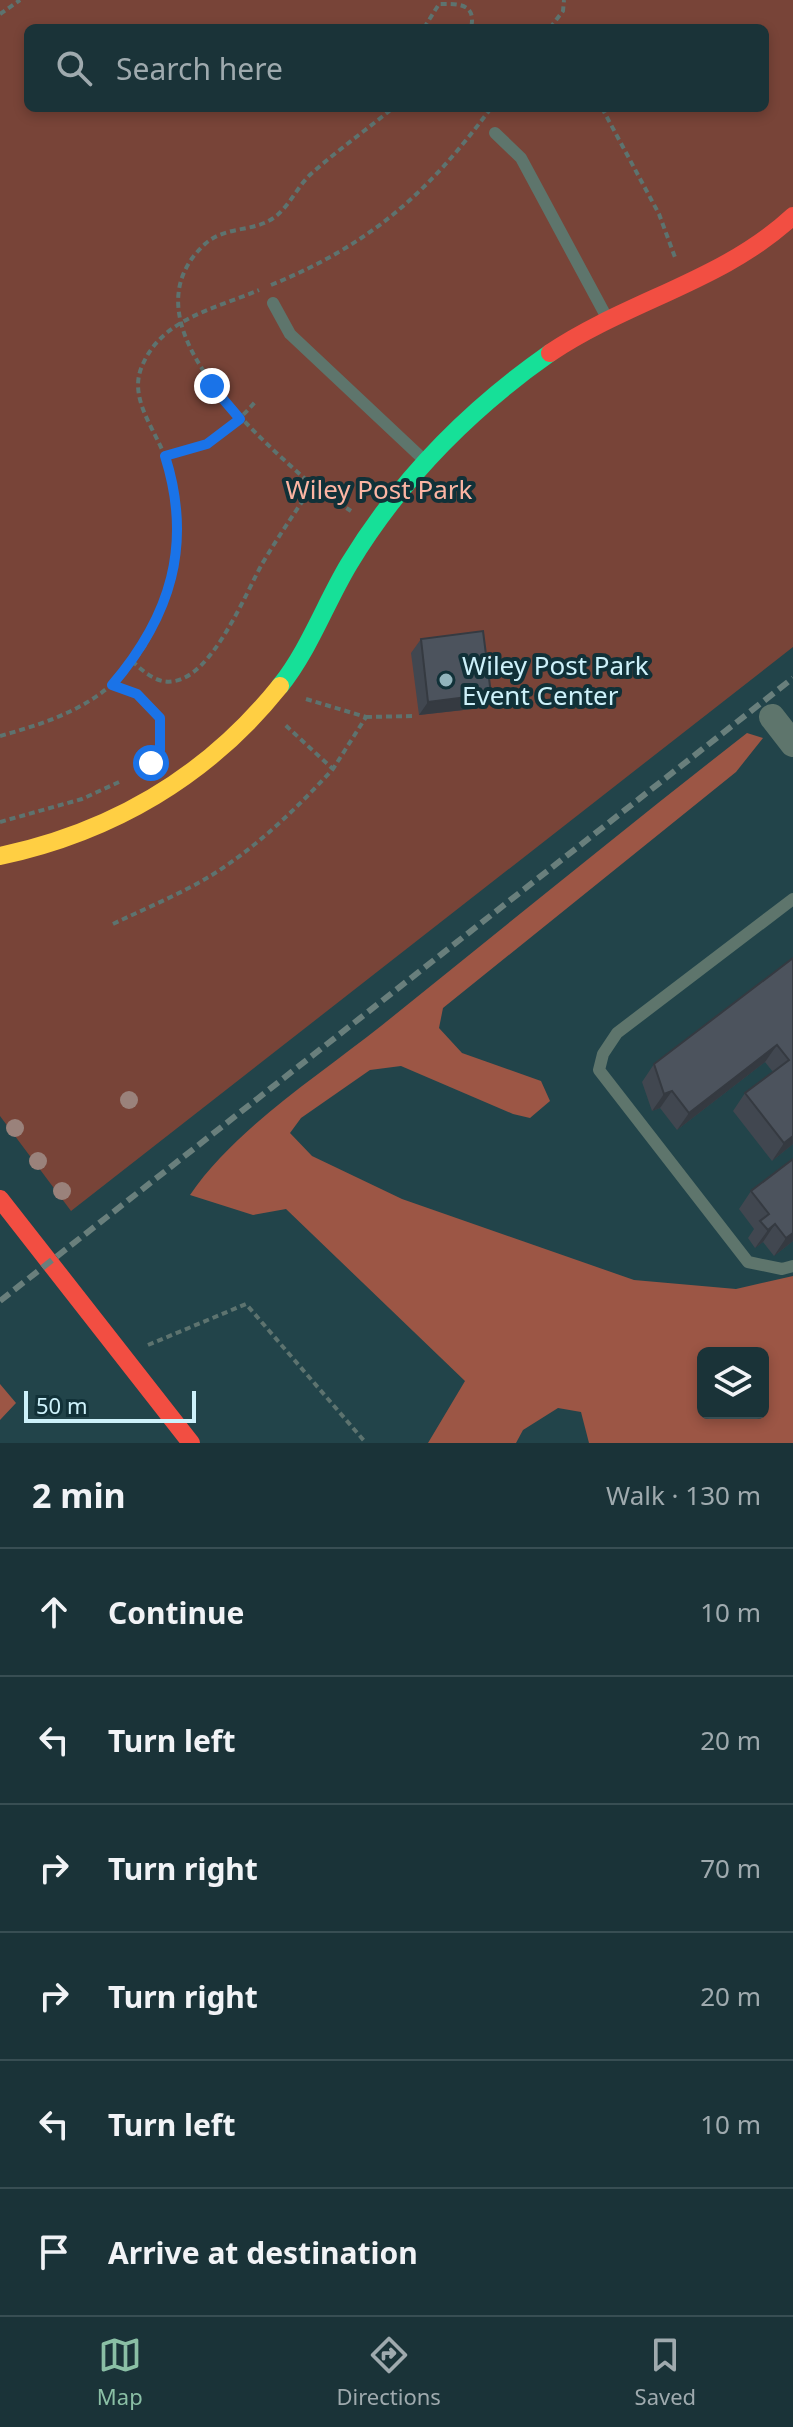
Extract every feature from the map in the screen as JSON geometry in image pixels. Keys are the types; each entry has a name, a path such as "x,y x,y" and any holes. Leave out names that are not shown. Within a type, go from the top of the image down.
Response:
{"street":[{"path":"0,856 60,843 128,814 181,782 229,742 275,694 309,640 351,561 425,461 468,419 522,375 607,319 686,288 749,255 793,216"},
{"path":"772,717 793,744"},
{"path":"0,1199 191,1443"}],"lane":[{"path":"495,133 521,158 607,319"},
{"path":"273,303 290,334 425,461"},
{"path":"793,899 617,1033 603,1054 599,1070 748,1262 782,1269 793,1266"}],"path":[{"path":"0,14 20,0"},
{"path":"553,24 563,11 564,0"},
{"path":"426,24 435,8 453,2 467,7 473,17 472,24"},
{"path":"132,661 158,680 172,682 186,678 229,628 276,541 313,486 240,419 212,386 181,321 178,308 181,286 197,252 222,232 274,218 309,175 388,112"},
{"path":"0,736 49,722 112,685 132,661 156,622 175,568 178,521 165,456 141,405 137,387 148,353 163,332 181,321 306,271 357,244 415,198 457,154 488,112"},
{"path":"604,112 659,214 686,288"},
{"path":"165,456 207,444 240,419 256,401"},
{"path":"112,685 137,694 160,718 160,750 142,769"},
{"path":"301,695 337,711 366,717 414,716"},
{"path":"333,769 366,717"},
{"path":"0,822 82,799 120,781"},
{"path":"123,1356 246,1304 366,1443"}],"green space":[{"name":"Wiley Post Park","path":"0,0 793,0 793,647 71,1211 0,1116"}],"shaded area":[{"path":"747,733 763,738 736,772 443,1008 439,1028 462,1053 541,1081 550,1101 530,1118 513,1114 401,1066 370,1070 301,1118 290,1133 312,1156 402,1199 634,1280 736,1289 793,1276 793,1443 589,1443 581,1412 558,1408 523,1430 516,1443 428,1443 465,1381 286,1209 253,1215 190,1195 230,1148 254,1126"},
{"path":"0,1384 16,1403 0,1420"}],"building":[{"name":"Wiley Post Park Event Center","path":"483,631 491,694 428,702 421,639"},
{"path":"793,958 793,1136 784,1143 745,1093 789,1060 777,1045 689,1113 672,1091 664,1094 654,1064"},
{"path":"793,1159 793,1233 786,1238 775,1224 768,1230 760,1221 769,1214 751,1191"}],"railway":[{"path":"0,1301 793,678"}],"traffic: fast":[{"path":"280,686 300,657 349,564 391,503 465,422 550,353"}],"traffic: slow":[{"path":"0,856 81,832 155,796 222,747 280,686"}],"traffic: jam":[{"path":"550,353 611,318 737,257 793,216"},
{"path":"0,1199 191,1443"}],"place":[{"name":"Wiley Post Park Event Center","path":"446,680"}],"route":[{"path":"151,763 160,750 160,718 137,694 112,685 156,622 175,568 178,521 174,486 165,456 207,444 240,419 212,386"}]}
